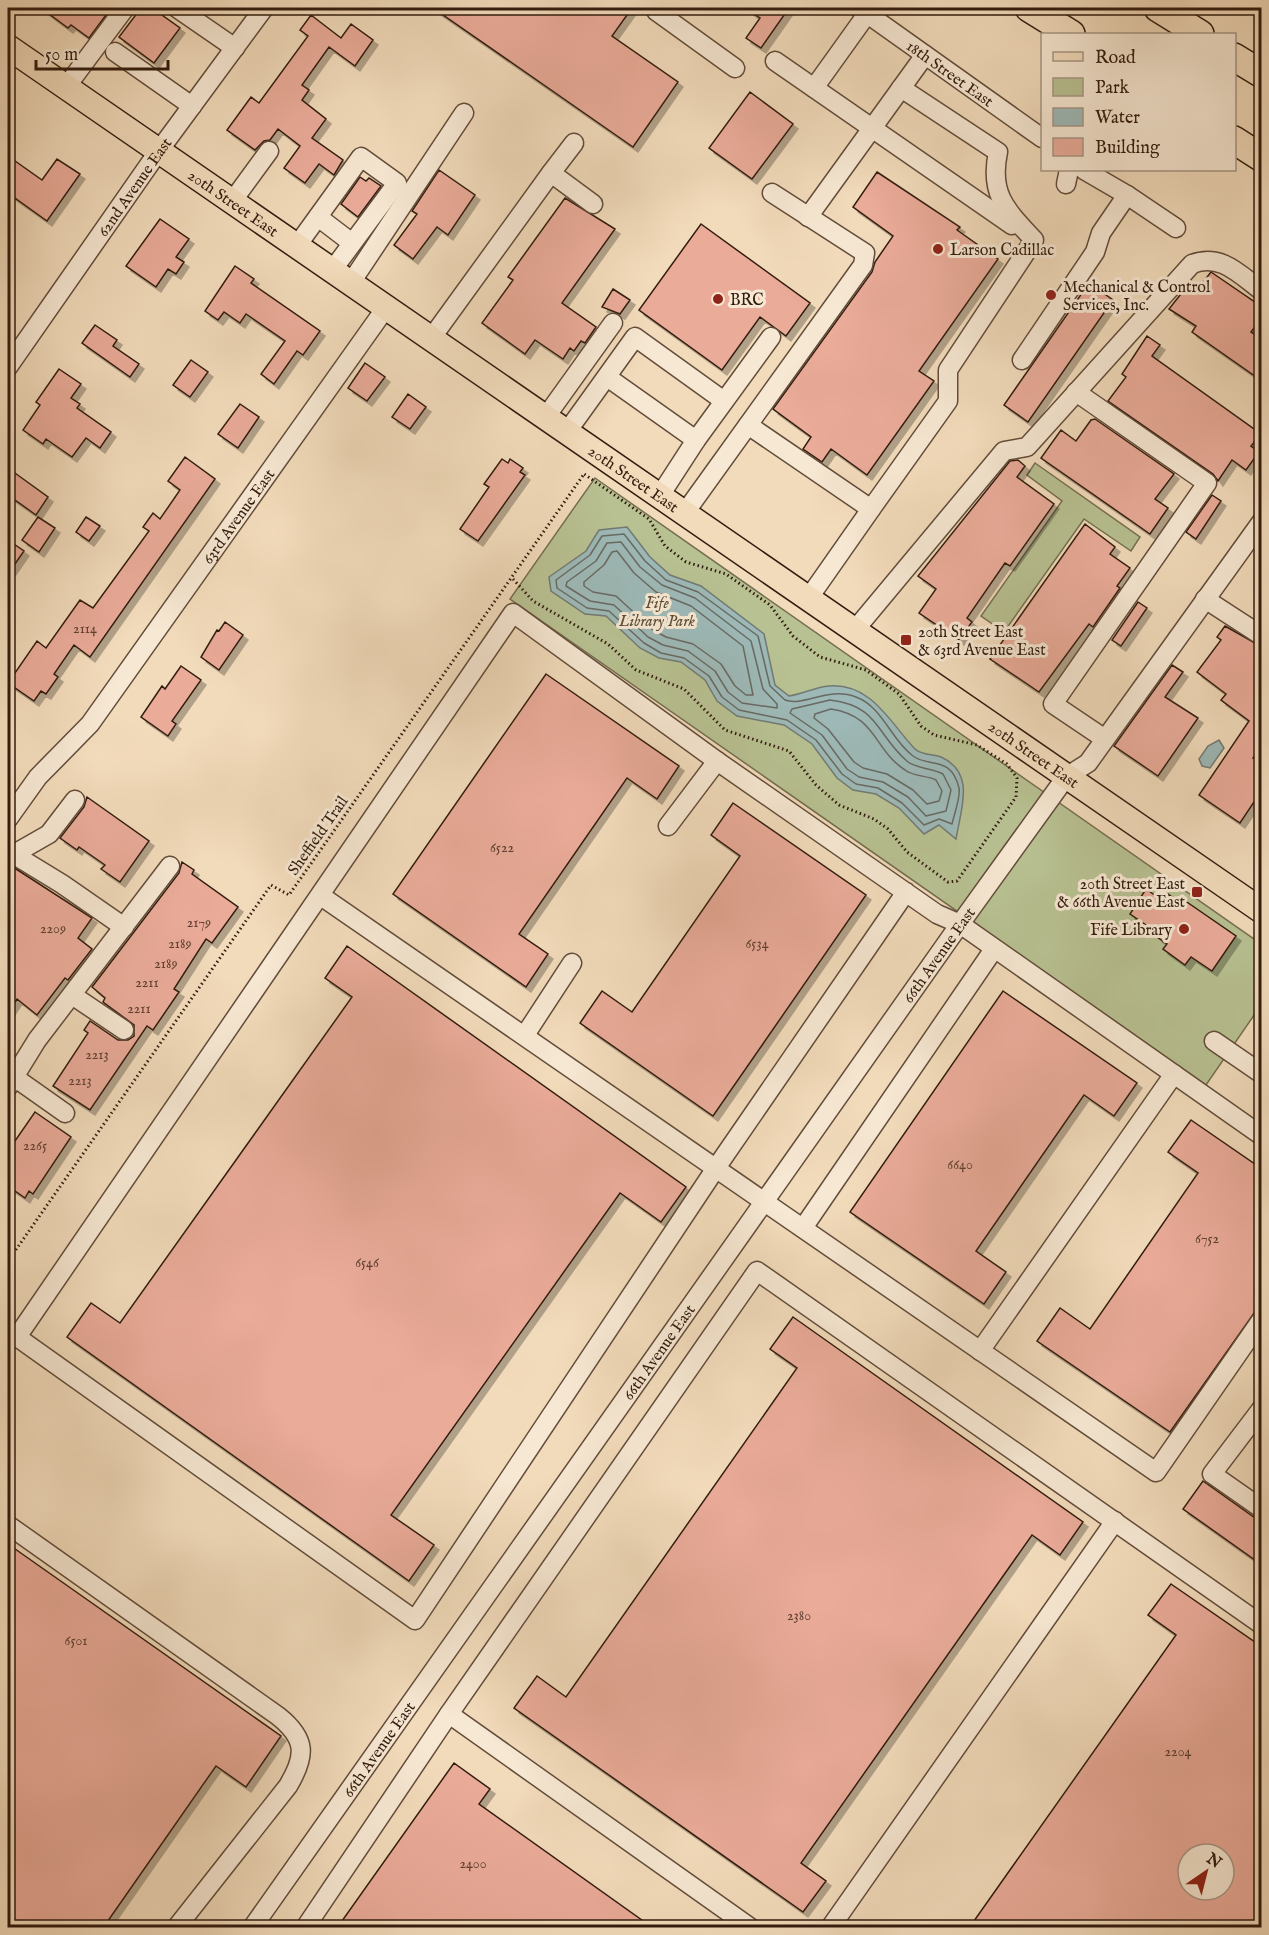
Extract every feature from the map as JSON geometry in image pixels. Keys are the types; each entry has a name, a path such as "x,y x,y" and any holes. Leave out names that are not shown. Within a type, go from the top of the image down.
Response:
{"highway":[{"path":"1029,8 1069,33"},
{"path":"1158,8 1198,33"},
{"path":"1236,58 1262,74"},
{"path":"1236,141 1262,158"}],"main road":[{"name":"20th Street East","path":"8,47 231,203 1262,911"}],"street":[{"path":"66,87 125,8"},
{"path":"177,8 235,48"},
{"name":"62nd Avenue East","path":"8,367 158,152 264,8"},
{"path":"659,8 657,11 735,68"},
{"path":"814,88 863,11"},
{"name":"18th Street East","path":"863,11 1041,137"},
{"path":"115,52 192,106"},
{"path":"808,217 926,55"},
{"path":"775,61 1034,240"},
{"path":"901,88 998,152 995,166 997,193 1011,214 1034,240"},
{"path":"340,278 464,113"},
{"path":"430,340 574,143"},
{"path":"231,203 269,151"},
{"path":"296,247 361,158 397,183 352,243 340,278"},
{"path":"1086,171 1176,228"},
{"path":"551,173 593,204"},
{"path":"684,514 863,265 865,253 772,193"},
{"path":"1022,360 1095,252 1101,233 1127,195"},
{"path":"318,217 352,243"},
{"path":"807,599 948,401 948,370 1034,240"},
{"path":"854,631 1004,451 1028,447 1192,264 1206,259 1216,261 1228,266 1262,291"},
{"name":"63rd Avenue East","path":"8,819 38,777 90,724 385,309"},
{"path":"545,418 613,323"},
{"path":"566,433 635,337 724,401"},
{"path":"660,497 696,440 771,337"},
{"path":"607,377 696,440"},
{"path":"1076,392 1207,483 1053,704 1105,739"},
{"path":"748,425 871,509"},
{"name":"66th Avenue East","path":"252,1928 960,924 1066,777 1088,763 1262,521"},
{"path":"1205,599 1262,636"},
{"path":"906,892 716,1168 415,1620 17,1337 513,613 717,761 906,892 937,914 960,924 1262,1136"},
{"path":"669,826 717,761"},
{"path":"11,853 49,834 75,800"},
{"path":"11,853 124,927"},
{"path":"65,1113 11,1082 37,1040 170,866"},
{"path":"321,896 1156,1472 1262,1319"},
{"path":"802,1228 994,949"},
{"path":"525,1035 572,963"},
{"path":"72,995 124,1030"},
{"path":"1214,1041 1262,1074"},
{"path":"980,1351 1174,1074"},
{"path":"305,1928 449,1714 757,1271 1262,1625"},
{"path":"1262,1408 1212,1474 1262,1509"},
{"path":"830,1928 1115,1521"},
{"path":"8,1525 278,1716 291,1727 301,1744 301,1759 288,1786 176,1928"},
{"path":"449,1714 751,1928"}],"path":[{"name":"Sheffield Trail","path":"8,1261 271,885 289,895 513,579 584,474 599,456"},
{"path":"513,579 533,601 608,644 636,670 684,690 725,729 789,751 816,785 840,805 874,819 888,829 907,852 948,882 957,881 1016,797 1017,778 1007,764 977,745 934,735 921,726 899,694 866,670 820,657 793,636 770,605 726,574 686,562 665,546 649,519 584,474"}],"green space":[{"path":"1035,463 1140,537 1131,551 1084,519 1004,632 981,616 1062,501 1027,475"},
{"name":"Fife Library Park","path":"595,478 1261,944 1261,1005 1206,1085 510,599"}],"water":[{"path":"627,527 650,557 670,575 701,586 764,634 775,685 789,696 829,686 857,691 879,707 917,751 941,757 952,764 959,772 964,792 956,839 939,825 924,834 899,808 876,794 853,790 837,778 812,744 784,725 737,716 717,701 705,680 681,662 659,658 640,648 606,616 585,614 551,591 549,577 586,551 599,530"},
{"path":"1219,740 1224,748 1210,768 1202,766 1199,759 1208,746"}],"building":[{"path":"41,8 95,8 106,15 89,38 71,25 68,28"},
{"path":"141,8 152,8 180,28 154,63 119,37"},
{"path":"433,8 632,8 612,36 678,82 633,147"},
{"path":"745,8 789,8 761,48 746,38 760,18"},
{"path":"311,15 341,38 351,24 373,40 355,66 329,47 302,85 309,90 302,100 326,119 312,138 343,160 334,175 319,164 305,183 284,168 300,146 278,129 270,140 264,141 255,150 227,130 251,97 259,103 308,36 300,30"},
{"path":"750,92 793,124 752,179 709,148"},
{"path":"8,156 42,180 57,159 80,174 47,221 8,193"},
{"path":"439,170 475,195 448,235 437,227 413,259 394,245 417,214 412,211"},
{"path":"877,172 960,227 957,230 998,259 919,371 934,381 867,475 831,449 822,462 803,449 811,437 773,409 872,272 875,262 893,236 853,207"},
{"path":"360,177 366,181 369,178 381,186 358,217 341,204"},
{"path":"565,198 615,229 562,303 596,327 585,343 581,341 574,351 570,348 563,359 535,340 525,354 482,323 513,280 508,277"},
{"path":"160,219 189,239 176,257 184,262 176,274 168,269 156,287 126,266"},
{"path":"701,224 810,303 786,336 760,317 722,370 639,310"},
{"path":"235,266 254,279 251,283 320,331 303,355 297,351 274,384 261,374 285,341 246,314 240,323 224,312 218,320 205,311"},
{"path":"1211,272 1262,307 1262,317 1251,332 1262,339 1262,381 1192,332 1196,326 1169,309 1188,285 1197,290"},
{"path":"1089,283 1113,300 1028,422 1004,405"},
{"path":"613,289 630,300 620,314 602,307"},
{"path":"95,325 117,340 113,346 139,364 130,377 82,343"},
{"path":"1147,336 1160,345 1152,356 1261,434 1251,446 1259,452 1246,470 1232,460 1218,481 1213,474 1108,401 1126,377 1122,374"},
{"path":"191,360 208,372 190,397 173,385"},
{"path":"365,363 385,377 367,401 348,388"},
{"path":"59,369 81,384 71,398 80,404 77,408 111,432 100,448 86,438 72,457 46,439 43,444 23,430 40,405 36,402"},
{"path":"408,394 426,407 410,429 392,417"},
{"path":"240,404 259,417 238,448 218,434"},
{"path":"1095,419 1174,474 1155,499 1168,508 1150,534 1041,458 1061,430 1076,441 1091,420"},
{"path":"185,457 215,479 90,657 74,645 54,674 58,677 46,694 41,691 34,701 8,683 37,641 46,648 80,600 93,608 149,531 143,527 153,513 160,519 180,490 168,481"},
{"path":"502,459 508,463 510,459 523,468 520,472 525,475 478,541 460,529 489,487 484,484"},
{"path":"1018,460 1025,466 1017,477 1054,504 1010,566 1005,563 967,618 972,622 959,640 919,613 936,589 918,576 1010,461"},
{"path":"8,468 48,497 36,515 8,495"},
{"path":"1212,495 1221,501 1196,539 1186,532"},
{"path":"38,517 55,528 39,552 22,540"},
{"path":"86,517 100,526 89,541 76,532"},
{"path":"1085,524 1115,547 1110,554 1130,568 1117,586 1120,588 1093,627 1089,624 1039,692 990,659"},
{"path":"8,540 24,551 8,574"},
{"path":"1138,602 1147,608 1121,646 1112,640"},
{"path":"225,622 243,635 219,670 201,657 217,630 219,631"},
{"path":"1225,626 1262,647 1262,745 1253,758 1262,764 1262,803 1256,799 1240,823 1199,795 1249,721 1221,700 1226,694 1197,672 1221,640 1217,637"},
{"path":"1172,665 1183,672 1165,697 1198,718 1158,776 1114,746"},
{"path":"181,666 201,680 172,721 176,724 168,736 141,717 162,686 165,689"},
{"path":"546,674 679,766 657,799 627,778 519,934 548,954 526,987 393,894"},
{"path":"87,797 149,841 120,882 101,869 105,865 79,847 77,850 60,838 84,807"},
{"path":"733,803 866,895 713,1116 580,1023 602,991 632,1012 740,856 711,835"},
{"path":"182,862 194,870 192,874 238,907 212,943 206,939 174,989 179,992 153,1030 147,1026 90,1110 53,1086 88,1033 84,1030 90,1021 118,1040 128,1040 134,1036 134,1025 103,1002 105,998 92,987 179,873"},
{"path":"13,867 92,918 78,938 92,949 68,980 65,978 37,1015 17,999 8,1013 8,875"},
{"path":"1146,889 1163,901 1168,894 1179,902 1181,898 1236,936 1212,971 1191,957 1185,965 1163,949 1167,944 1157,937 1159,934 1130,914"},
{"path":"347,946 686,1187 661,1222 620,1193 391,1515 434,1545 409,1581 67,1337 91,1303 120,1323 352,997 325,978"},
{"path":"1003,991 1137,1083 1114,1116 1084,1095 976,1251 1006,1272 984,1304 850,1212"},
{"path":"35,1112 71,1137 33,1194 29,1191 25,1198 8,1186 8,1151"},
{"path":"1191,1120 1262,1169 1262,1302 1170,1432 1037,1341 1060,1308 1090,1329 1198,1173 1168,1152"},
{"path":"793,1317 1083,1522 1060,1555 1032,1535 801,1863 826,1881 803,1912 514,1708 537,1676 566,1697 797,1368 770,1349"},
{"path":"1203,1481 1262,1523 1262,1565 1183,1509"},
{"path":"8,1544 281,1736 246,1787 216,1766 103,1928 8,1928"},
{"path":"1171,1584 1262,1647 1262,1928 969,1928 1176,1635 1148,1615"},
{"path":"454,1763 490,1789 479,1804 653,1928 337,1928"}],"place":[{"name":"Larson Cadillac","path":"938,249"},
{"name":"Mechanical & Control Services, Inc.","path":"1051,295"},
{"name":"BRC","path":"718,299"},
{"name":"20th Street East & 63rd Avenue East","path":"906,640"},
{"name":"20th Street East & 66th Avenue East","path":"1197,892"},
{"name":"Fife Library","path":"1184,929"}]}
